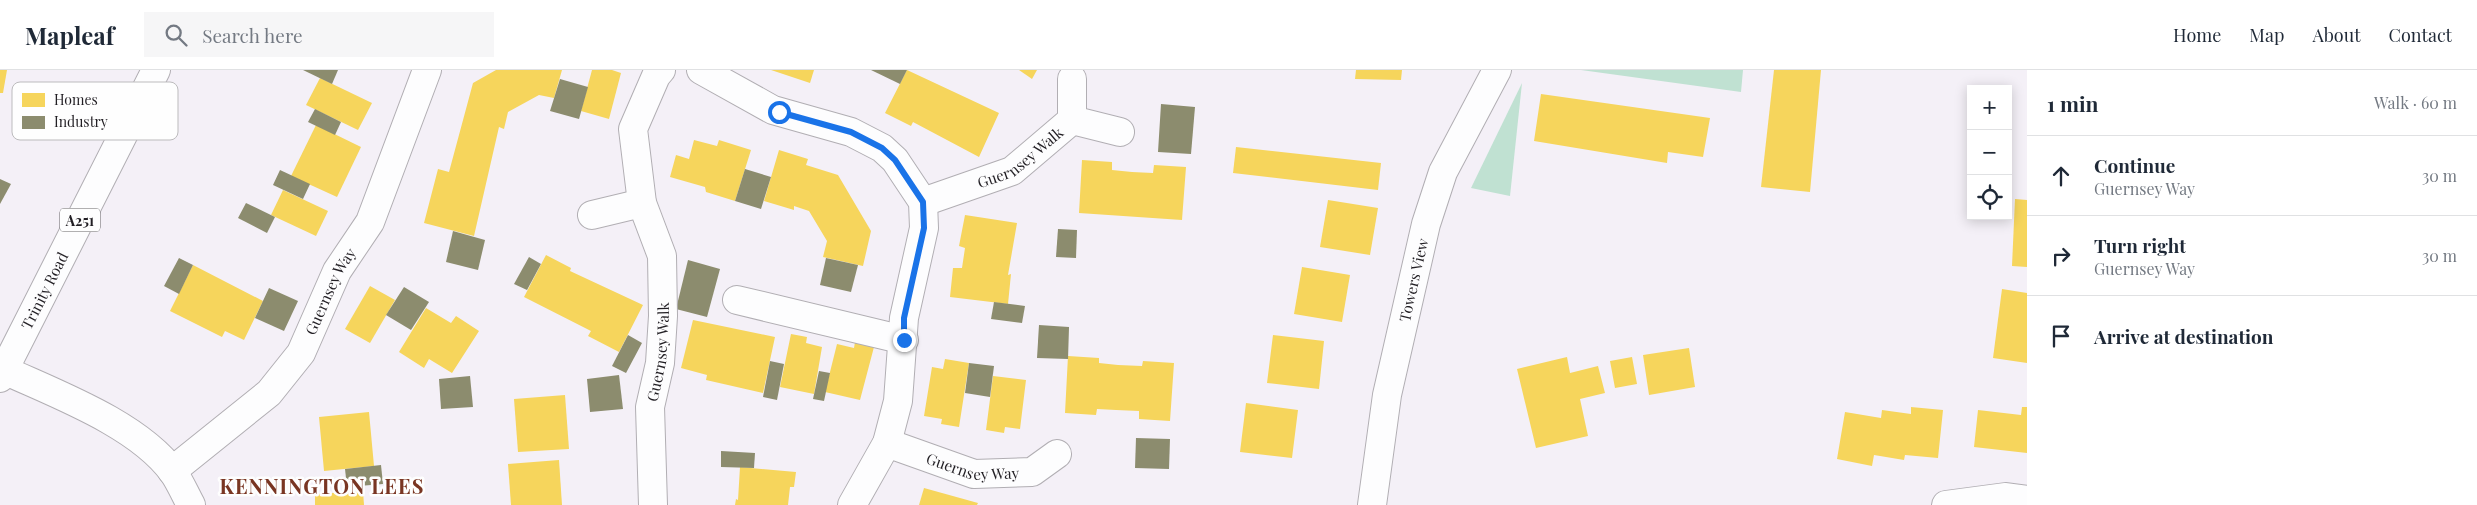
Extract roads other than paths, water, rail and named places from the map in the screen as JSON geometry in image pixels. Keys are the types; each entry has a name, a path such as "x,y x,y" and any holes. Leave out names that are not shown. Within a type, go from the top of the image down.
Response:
{"street":[{"name":"Trinity Road","path":"150,82 156,70"},
{"name":"Guernsey Way","path":"172,471 269,393 301,353 337,272 370,222 427,70"},
{"name":"Guernsey Walk","path":"653,505 650,407 660,363 663,316 662,256 642,203 633,129 656,76 661,70"},
{"name":"Towers View","path":"1372,505 1386,395 1426,224 1443,172 1497,70"},
{"path":"706,71 773,110 851,132 882,148 895,160 923,202 924,228 904,318 904,340 898,401 886,442 852,505"},
{"name":"Guernsey Walk","path":"923,202 1012,171 1072,120 1072,79"},
{"path":"1072,120 1120,132"},
{"name":"Trinity Road","path":"2,374 121,140"},
{"path":"592,215 642,203"},
{"path":"737,300 904,340"},
{"path":"2,374 100,416 146,444 172,471 191,505"},
{"name":"Guernsey Way","path":"886,442 974,474 1032,472 1057,454"},
{"path":"1946,505 2006,497 2027,500"}],"district":[{"name":"KENNINGTON LEES","path":"322,485"}]}
